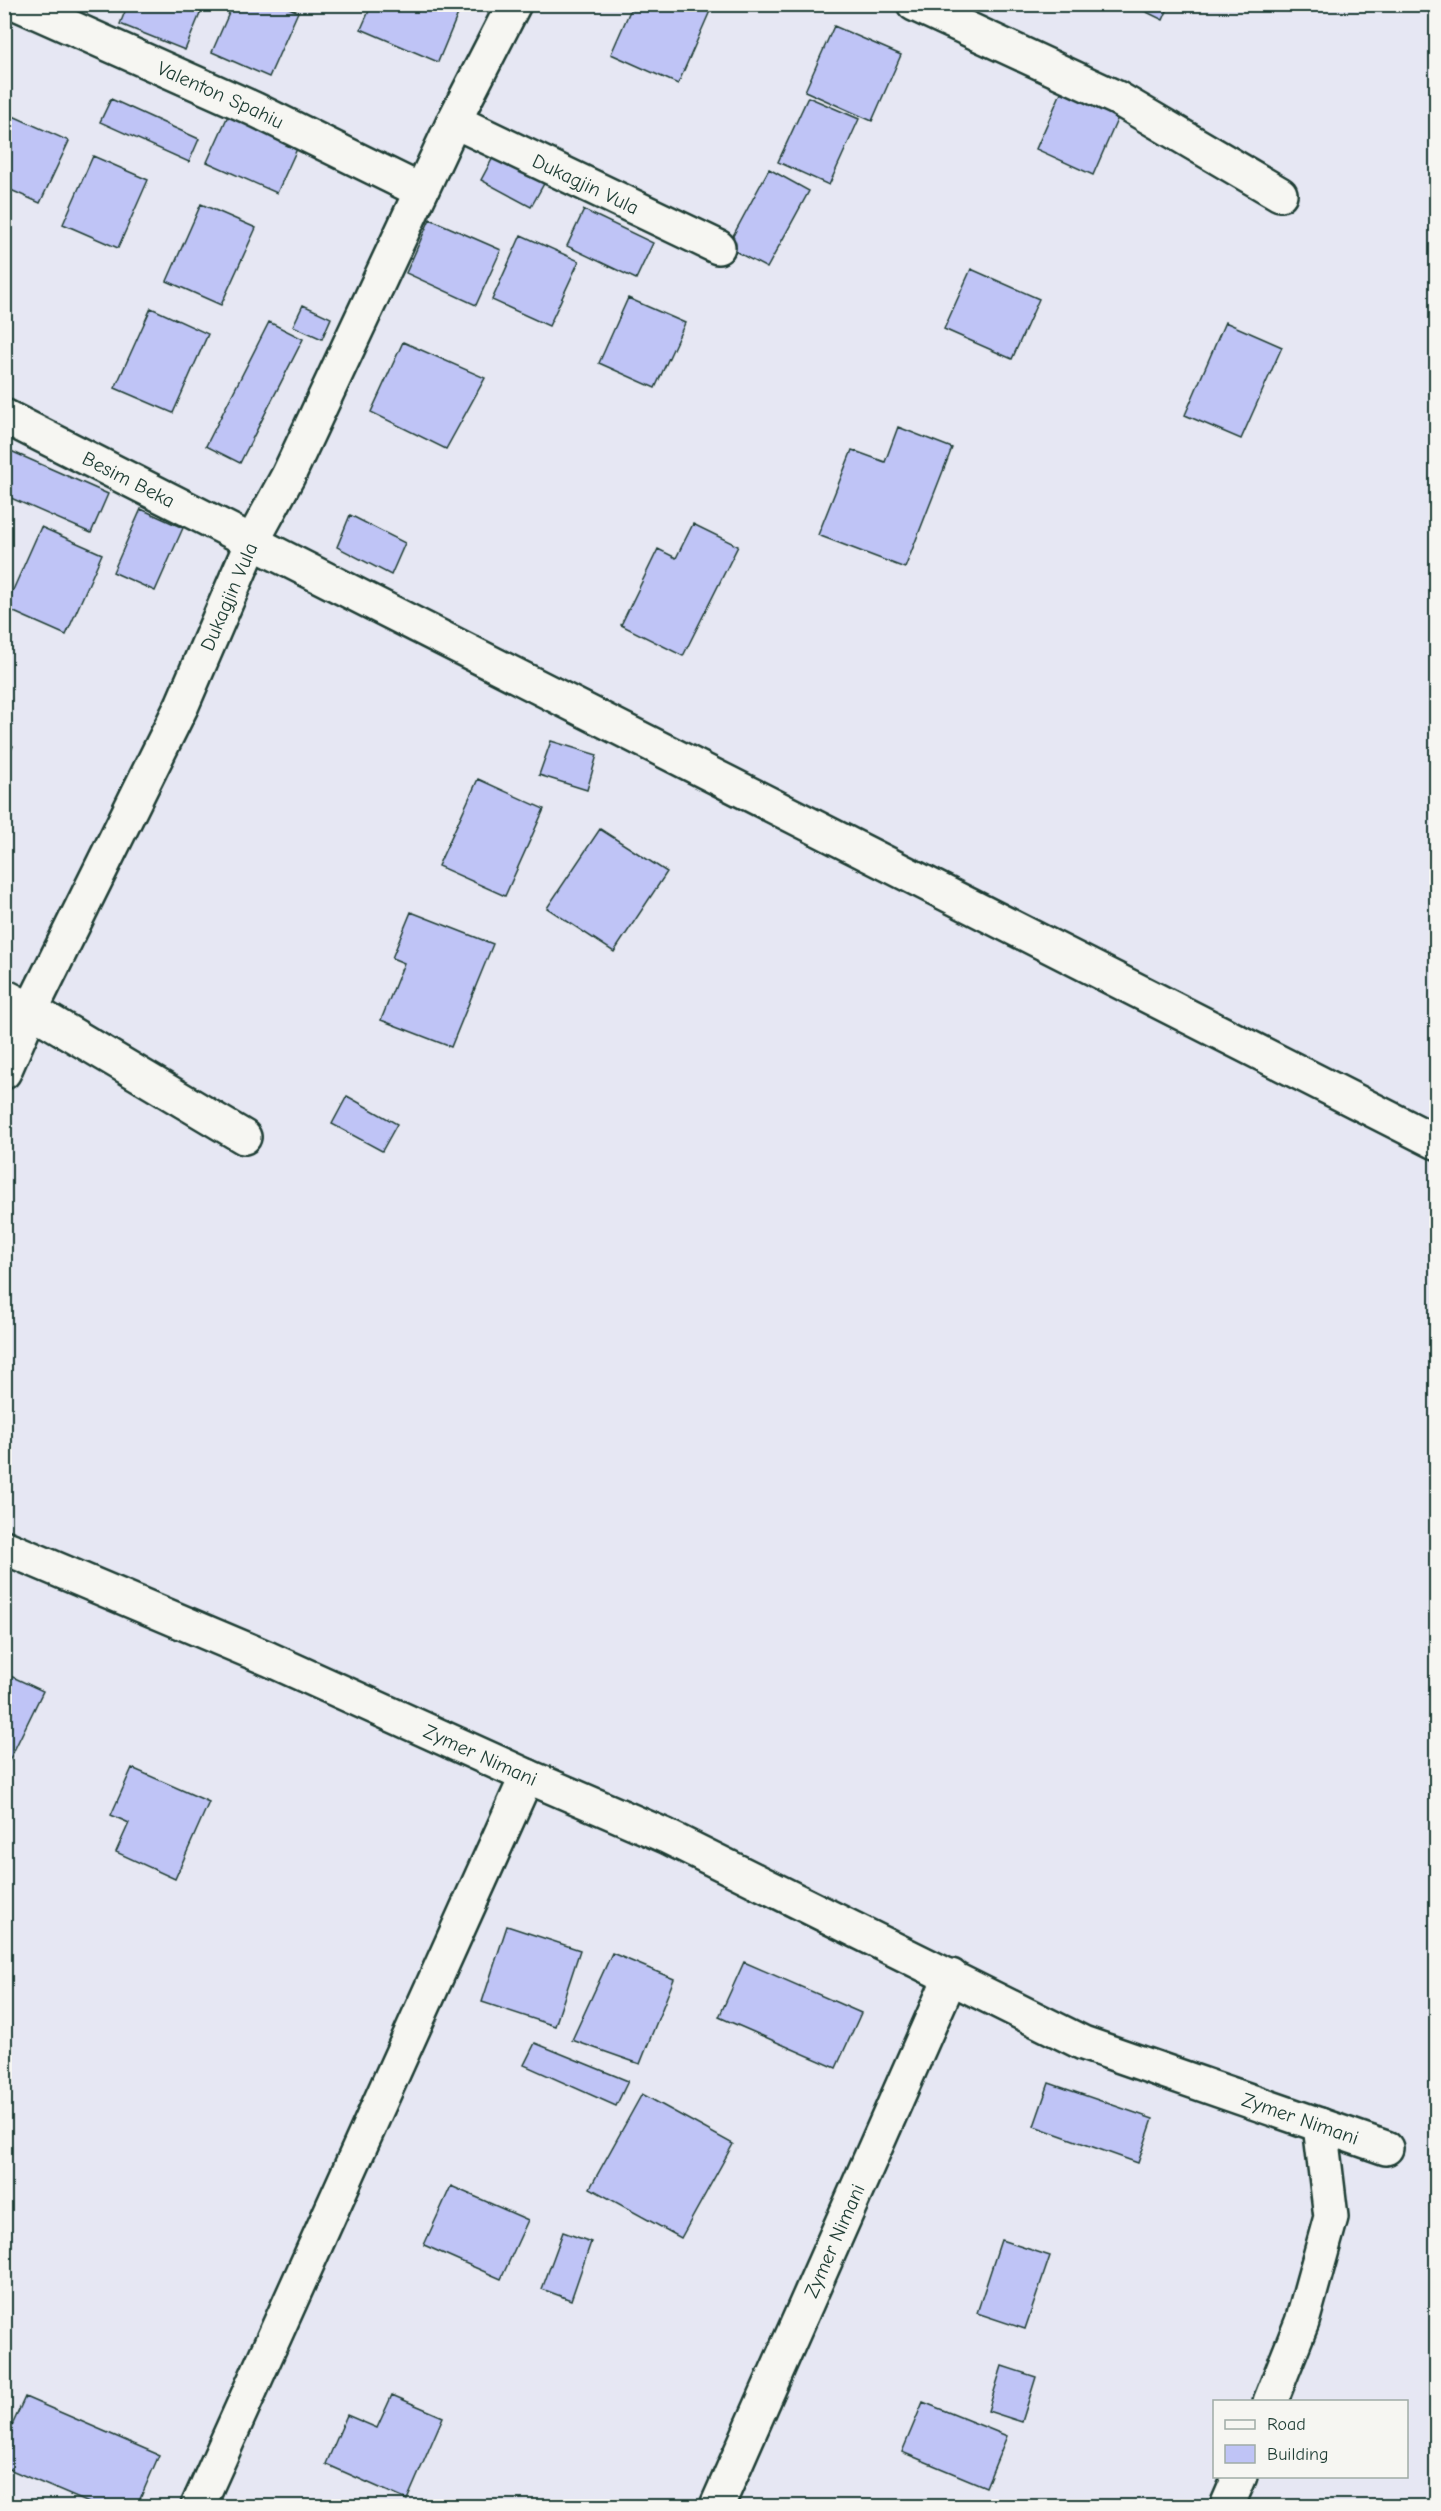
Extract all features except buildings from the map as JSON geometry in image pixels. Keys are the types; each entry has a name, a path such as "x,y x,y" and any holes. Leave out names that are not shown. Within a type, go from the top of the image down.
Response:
{"street":[{"name":"Valenton Spahiu","path":"18,4 254,109 421,191"},
{"name":"Dukagjin Vula","path":"4,1072 18,1003 182,705 252,542 288,476 454,121 514,4"},
{"path":"914,4 1117,98 1280,194"},
{"name":"Dukagjin Vula","path":"454,121 718,247"},
{"name":"Besim Beka","path":"4,416 1437,1142"},
{"path":"18,1003 244,1137"},
{"name":"Zymer Nimani","path":"4,1547 268,1659 666,1836 1083,2043 1386,2148"},
{"path":"198,2506 527,1776"},
{"name":"Zymer Nimani","path":"717,2506 951,1976"},
{"path":"1271,2400 1302,2322 1331,2217 1320,2125"},
{"path":"1227,2506 1239,2478"}]}
